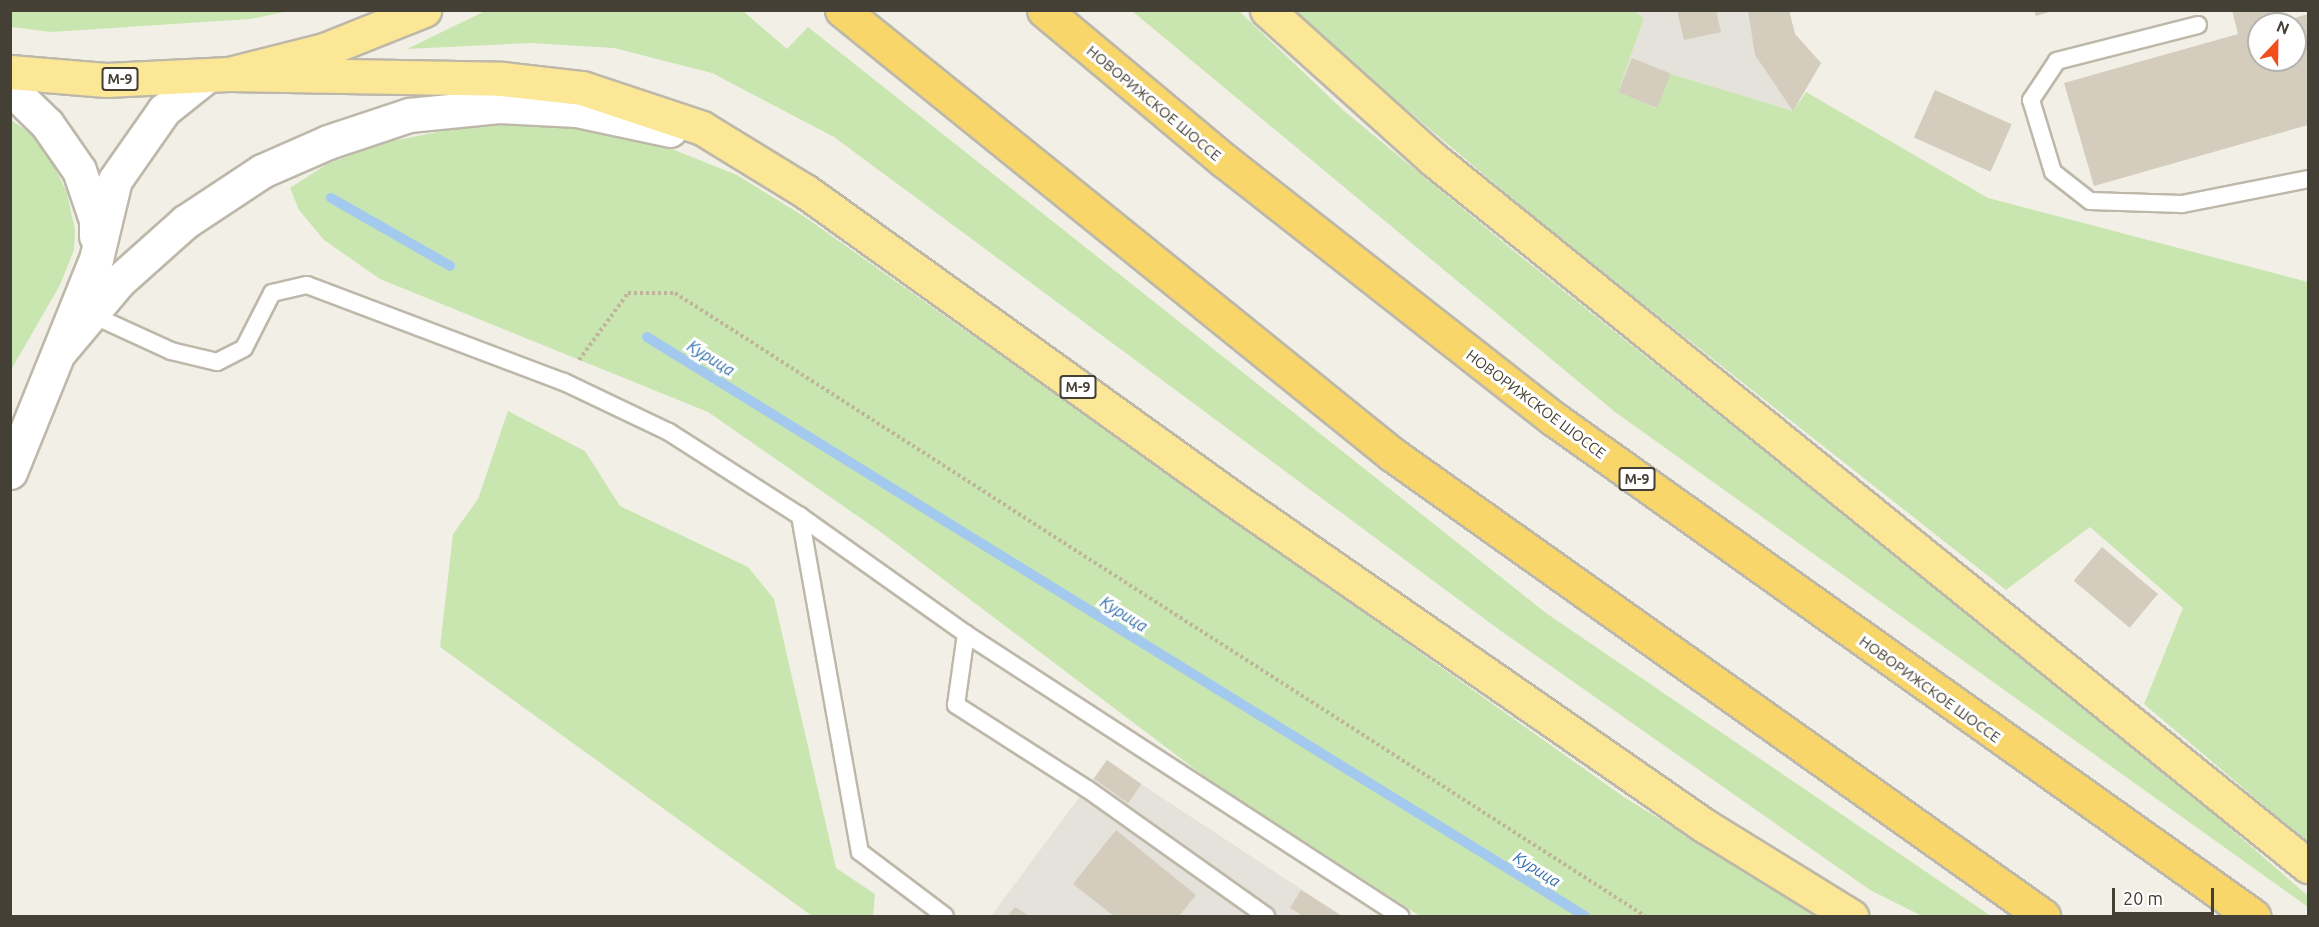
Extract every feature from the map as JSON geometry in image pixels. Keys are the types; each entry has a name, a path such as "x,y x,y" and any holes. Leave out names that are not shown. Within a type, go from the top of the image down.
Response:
{"highway":[{"path":"842,10 1393,455 2043,916"},
{"name":"НОВОРИЖСКОЕ ШОССЕ","path":"1044,10 1226,162 1554,419 2253,916"}],"main road":[{"name":"М-9","path":"217,75 324,50 424,10"},
{"path":"1267,10 1433,159 2308,866"},
{"name":"М-9","path":"10,72 106,80 217,75 502,79 582,88 702,128 755,157 1255,514 1705,826 1851,916"}],"street":[{"path":"10,472 60,351 84,311 116,180 164,110 217,75"},
{"path":"10,88 47,124 79,170 96,220 96,259"},
{"path":"84,311 185,222 262,171 328,142 409,115 499,106 577,110 661,127 755,157"}],"lane":[{"path":"2198,25 2057,61 2031,100 2053,172 2090,201 2182,204 2308,179"},
{"path":"84,311 171,351 217,362 244,348 272,292 307,285 564,382 669,432 800,516 966,634 1400,916"},
{"path":"800,516 860,852 945,916"},
{"path":"966,634 957,705 1087,789 1266,916"}],"path":[{"path":"564,382 628,293 675,293 1645,916"}],"shaded area":[{"path":"1634,11 1789,11 1795,34 1821,63 1793,111 1671,74 1657,108 1618,92 1644,18"},
{"path":"1107,760 1141,784 1342,916 991,916"}],"green space":[{"path":"11,10 289,11 250,19 51,32 11,27"},
{"path":"487,10 743,11 787,49 808,27 1546,613 1991,916 1922,916 1870,890 1501,631 834,137 712,73 614,48 529,43 407,49"},
{"path":"1132,11 1239,11 1343,110 1514,251 2170,776 2308,896 2308,907 1615,412"},
{"path":"1290,11 1634,11 1644,18 1618,92 1656,108 1671,74 1793,111 1806,92 1988,198 2308,282 2308,843 2144,704 2183,608 2090,527 2006,590 1554,234"},
{"path":"11,120 43,142 67,193 75,230 74,250 60,285 11,370"},
{"path":"523,124 597,130 667,147 737,175 805,217 1624,797 1817,916 1420,916 1208,779 882,533 708,412 380,279 324,240 299,210 290,188 327,164 387,142 458,128"},
{"path":"508,411 585,451 620,506 748,567 774,599 836,868 875,894 873,916 812,916 440,647 453,534 478,499"}],"building":[{"path":"1677,10 1716,10 1721,32 1684,40"},
{"path":"1748,10 1789,10 1795,34 1821,63 1793,111 1755,55"},
{"path":"2034,10 2053,10 2053,11 2036,16"},
{"path":"2232,10 2282,10 2282,12 2247,12 2247,72 2307,72 2308,14 2308,125 2094,186 2064,83 2238,34"},
{"path":"1632,58 1671,74 1657,108 1618,92"},
{"path":"1935,90 2012,124 1991,172 1914,138"},
{"path":"2102,547 2158,594 2130,628 2074,581"},
{"path":"1107,760 1141,784 1128,803 1094,779"},
{"path":"1116,830 1196,895 1179,916 1114,916 1073,884"},
{"path":"1301,890 1342,916 1303,916 1290,908"},
{"path":"1015,907 1029,916 1008,916"}],"waterway":[{"name":"Курица","path":"331,198 450,266"},
{"name":"Курица","path":"647,337 1585,916"}]}
